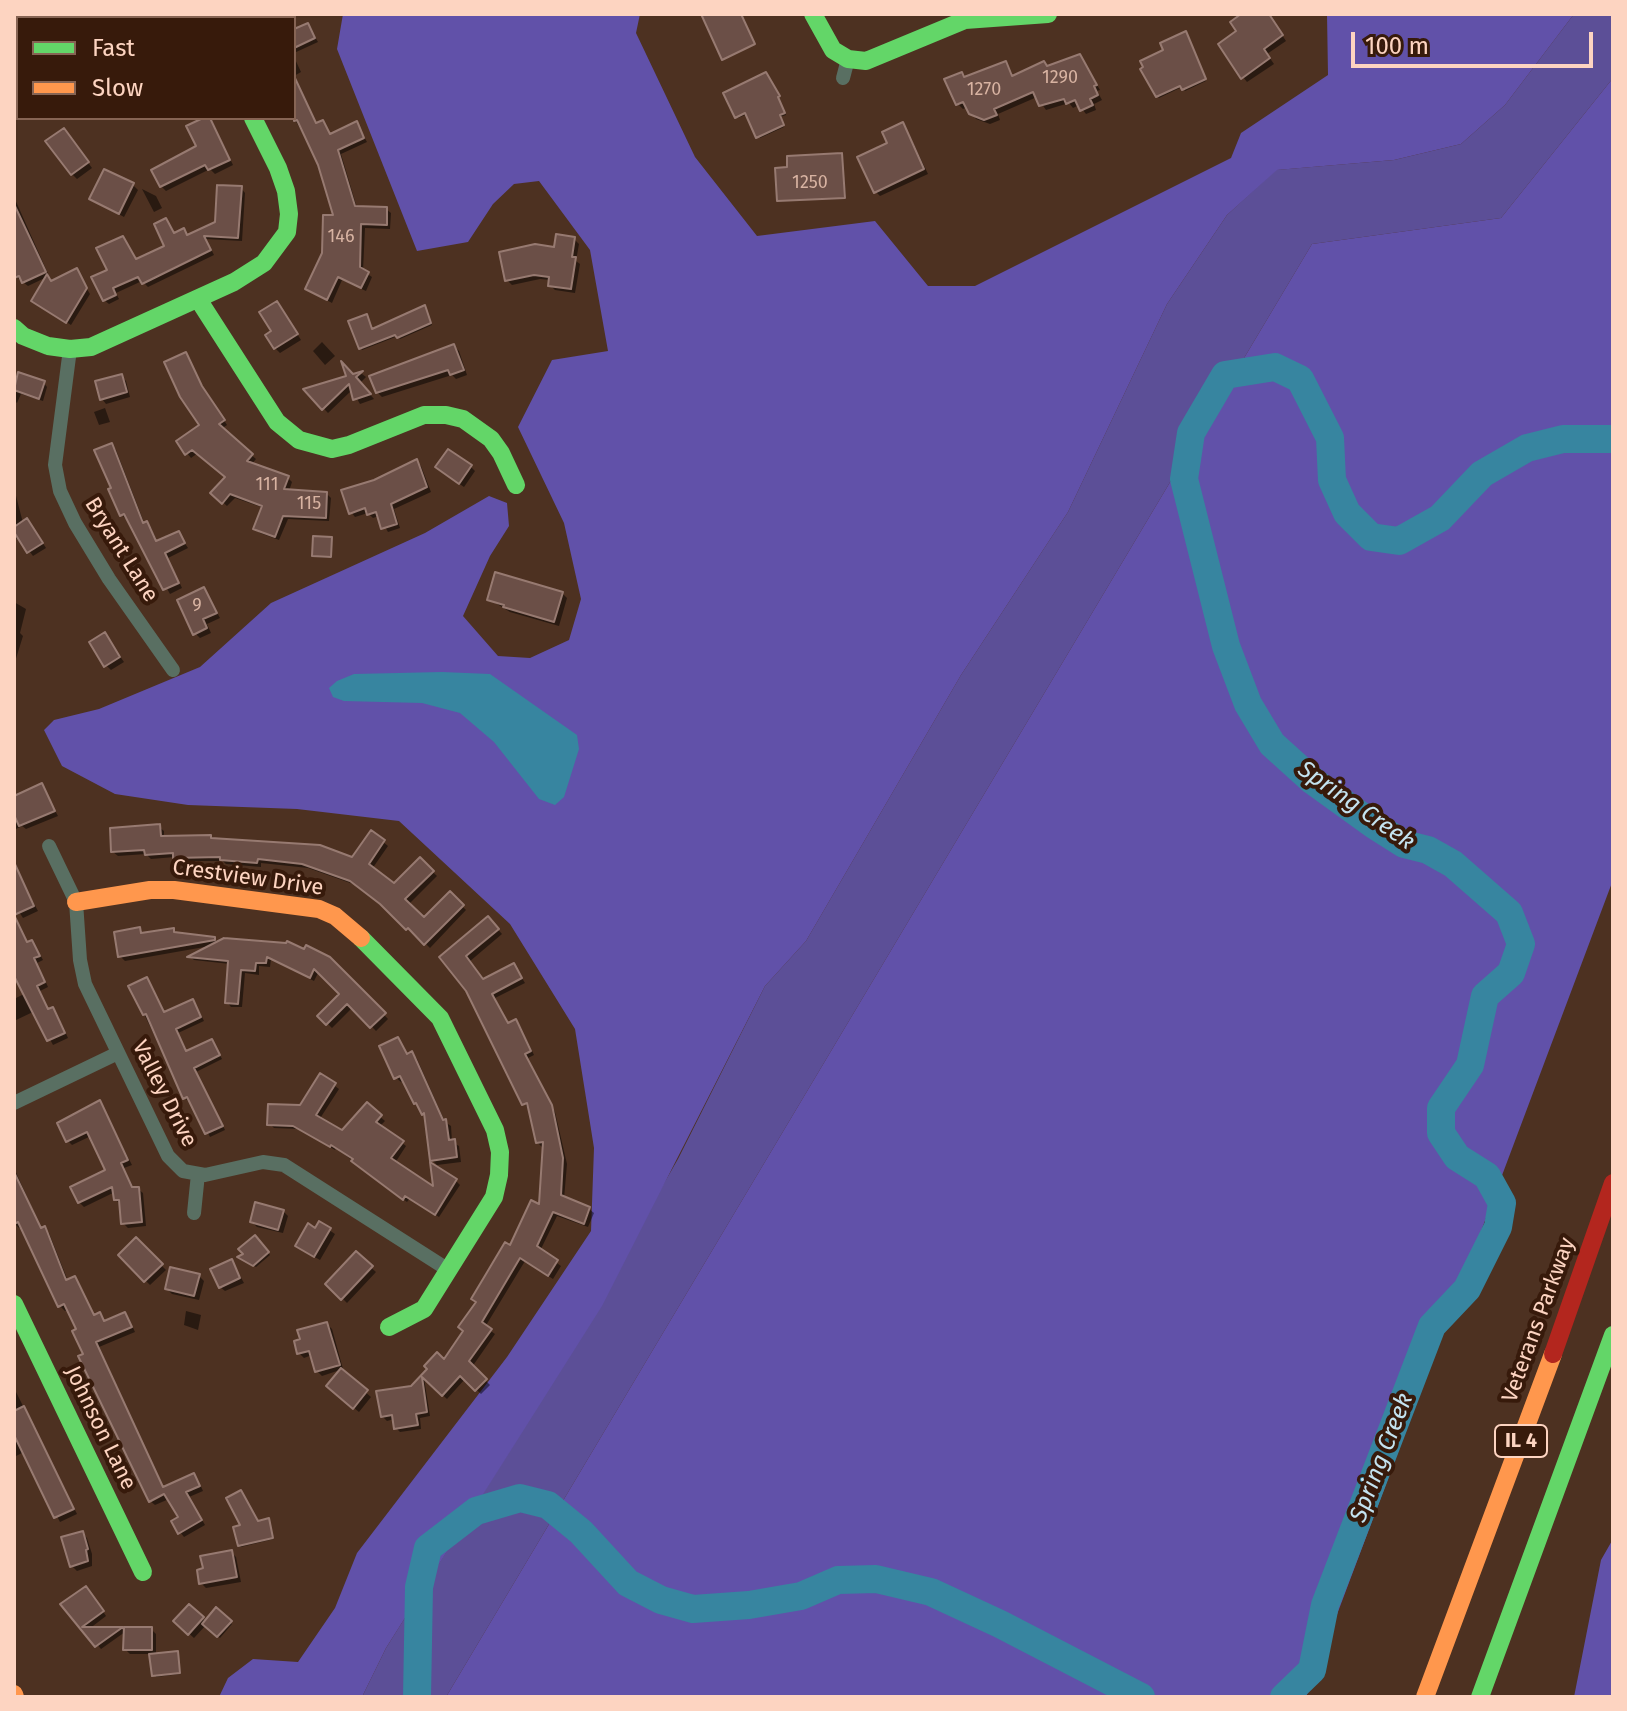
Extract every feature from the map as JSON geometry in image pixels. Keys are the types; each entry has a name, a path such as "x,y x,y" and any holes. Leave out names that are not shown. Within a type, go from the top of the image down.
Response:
{"main road":[{"path":"813,14 833,50 848,59 866,61 965,20 1048,14"},
{"path":"14,328 35,342 70,349 91,347 234,282 264,263 287,232 289,214 286,191 278,168 254,120"},
{"path":"198,299 277,422 299,440 332,449 424,415 446,415 463,419 491,439 516,485"},
{"name":"Crestview Drive","path":"76,902 150,890 319,909 335,916 363,938 440,1018 495,1130 500,1152 499,1175 494,1197 424,1309 389,1327"},
{"name":"Veterans Parkway","path":"1425,1697 1613,1183"},
{"name":"Johnson Lane","path":"14,1304 143,1572"},
{"name":"IL 4","path":"1480,1697 1613,1335"}],"street":[{"path":"843,78 848,59"},
{"name":"Bryant Lane","path":"70,349 55,465 60,491 75,523 109,579 173,670"},
{"name":"Valley Drive","path":"49,846 76,902 85,984 168,1156 183,1171 205,1175 263,1162 284,1165 447,1269"},
{"path":"14,1103 118,1053"},
{"path":"194,1213 198,1174"}],"shaded area":[{"path":"343,14 640,14 636,33 695,157 757,236 875,221 928,286 975,286 1231,158 1241,133 1328,75 1327,14 1574,14 1505,105 1461,144 1394,160 1277,170 1227,215 1167,304 1068,512 961,675 806,941 765,986 602,1306 386,1648 362,1697 219,1697 228,1678 253,1659 298,1662 335,1608 357,1553 507,1357 591,1231 594,1148 575,1029 510,924 399,821 297,809 188,805 115,794 62,766 44,730 54,720 99,709 200,667 271,603 425,533 489,496 507,503 509,526 490,556 463,616 498,656 530,658 569,640 581,599 564,523 518,427 552,360 608,351 590,250 539,181 514,184 493,204 468,242 417,251 337,49"},
{"path":"1574,14 1613,14 1613,78 1501,218 1312,244 446,1697 362,1697 386,1648 519,1436 678,1159 765,986 806,941 961,675 1068,512 1167,304 1227,215 1276,170 1394,160 1461,144 1505,105"},
{"path":"1613,78 1613,880 1306,1697 446,1697 1312,244 1501,218"},
{"path":"1613,1539 1613,1697 1574,1697 1601,1560"}],"water":[{"path":"354,674 490,674 577,735 579,749 564,797 555,805 539,799 494,742 460,713 422,703 344,701 333,697 329,688"}],"building":[{"path":"701,14 741,14 755,44 722,60"},
{"path":"1241,14 1269,14 1283,35 1264,49 1270,58 1241,79 1218,44 1236,31 1230,22"},
{"path":"308,23 315,38 296,47 296,28"},
{"path":"1186,31 1206,79 1156,97 1140,69 1143,67 1140,61 1163,50 1160,43"},
{"path":"1080,54 1097,85 1094,86 1098,95 1090,99 1093,105 1080,111 1075,100 1066,104 1064,99 1039,106 1033,92 994,109 997,115 984,120 969,114 963,102 956,105 944,79 962,72 964,77 1006,61 1012,76 1044,61 1047,66"},
{"path":"766,72 780,96 785,113 780,115 784,125 756,138 745,113 735,118 723,93"},
{"path":"296,80 316,123 323,120 330,134 357,121 364,138 338,150 355,206 387,207 387,225 361,224 360,267 369,272 361,288 338,277 327,300 305,289 322,253 323,215 333,215 318,165 297,120 294,121"},
{"path":"199,120 211,120 230,160 208,170 205,165 160,187 151,170 196,146 186,126"},
{"path":"903,122 924,169 874,193 857,157 887,143 882,132"},
{"path":"64,128 89,162 71,175 45,141"},
{"path":"842,153 845,198 777,201 775,168 787,167 787,156"},
{"path":"104,169 134,183 119,214 89,199"},
{"path":"217,185 242,186 238,238 204,236 211,250 142,284 138,277 113,288 116,295 103,301 91,277 107,270 96,248 123,236 136,259 164,246 154,224 166,218 174,233 184,228 187,235 215,222"},
{"path":"14,204 46,272 22,283 19,276 14,278"},
{"path":"556,234 575,237 572,257 576,257 571,289 548,286 549,277 534,275 505,281 499,252 535,244 554,247"},
{"path":"77,268 87,288 66,323 31,301 47,274 51,281"},
{"path":"277,301 298,334 274,349 265,335 271,331 259,312"},
{"path":"425,305 431,323 397,338 395,335 359,349 348,321 367,314 372,329"},
{"path":"454,344 464,370 450,375 448,370 376,393 369,376"},
{"path":"186,352 202,386 225,420 219,424 253,454 247,461 289,476 284,489 327,492 326,518 283,516 275,537 253,529 262,506 230,494 222,504 210,493 225,477 192,450 185,455 176,441 199,425 180,397 164,362"},
{"path":"341,361 353,374 363,371 356,377 371,394 353,400 349,384 322,410 303,389 346,376"},
{"path":"18,372 45,381 39,399 14,390"},
{"path":"122,374 127,392 100,400 95,381"},
{"path":"112,443 143,523 147,521 156,541 179,531 185,543 165,553 179,583 163,590 124,514 120,516 94,450"},
{"path":"448,449 472,465 459,484 435,467"},
{"path":"417,459 427,487 391,504 397,524 381,529 376,512 367,515 365,508 349,514 341,490 374,480"},
{"path":"27,518 43,543 27,553 14,527"},
{"path":"313,536 332,537 331,557 312,556"},
{"path":"495,572 563,592 554,622 487,600"},
{"path":"204,587 217,613 203,619 207,628 193,635 177,600"},
{"path":"105,632 120,657 104,667 89,642"},
{"path":"42,783 55,811 19,826 14,815 14,796"},
{"path":"160,824 161,836 211,835 211,838 320,845 352,857 371,830 385,840 369,864 394,883 420,857 434,871 405,899 424,917 450,891 464,905 424,945 350,881 302,864 258,859 257,863 220,860 220,857 173,858 173,853 145,855 144,850 111,852 110,828"},
{"path":"14,862 34,906 14,915"},
{"path":"14,915 27,942 32,940 40,956 34,958 45,982 37,986 48,1009 53,1007 65,1033 47,1041 14,976"},
{"path":"488,916 499,929 466,956 483,979 514,963 522,978 492,994 508,1023 516,1019 531,1051 525,1054 552,1105 563,1158 561,1195 590,1207 584,1224 553,1212 537,1246 558,1260 548,1276 520,1258 482,1322 492,1329 469,1361 487,1379 475,1391 460,1376 442,1396 422,1377 427,1412 416,1414 418,1425 394,1429 392,1415 381,1417 376,1391 411,1386 437,1352 444,1359 463,1331 458,1327 476,1302 471,1299 505,1242 510,1245 531,1200 539,1204 543,1142 536,1143 527,1103 522,1105 466,991 439,957"},
{"path":"140,927 141,933 174,928 174,932 215,937 215,940 118,957 114,932"},
{"path":"224,938 287,941 304,949 306,945 330,957 386,1013 370,1028 347,1004 326,1025 317,1016 339,994 314,969 310,978 267,957 266,963 256,963 255,971 241,970 238,1004 225,1003 228,961 187,957"},
{"path":"147,977 164,1012 193,999 201,1017 176,1029 186,1051 212,1039 220,1055 194,1068 223,1126 205,1134 187,1097 183,1099 146,1014 143,1015 128,986"},
{"path":"398,1037 407,1054 412,1051 443,1120 446,1119 449,1140 455,1139 457,1157 430,1161 424,1113 422,1115 414,1104 400,1076 394,1079 379,1046"},
{"path":"320,1073 336,1083 316,1115 342,1130 367,1102 382,1115 376,1122 404,1141 391,1158 433,1186 430,1162 457,1179 435,1215 405,1196 403,1200 331,1145 293,1126 267,1125 268,1104 300,1105"},
{"path":"100,1100 128,1160 121,1163 132,1187 139,1187 142,1222 121,1224 119,1200 114,1200 112,1187 78,1203 70,1187 105,1170 87,1132 66,1142 57,1123"},
{"path":"14,1172 41,1228 45,1226 66,1280 75,1276 94,1315 100,1312 104,1321 125,1312 132,1327 96,1342 163,1487 194,1473 200,1486 186,1492 202,1520 178,1534 171,1521 178,1517 164,1494 149,1502 78,1356 83,1354 64,1304 58,1307 18,1222 14,1224"},
{"path":"255,1202 284,1210 278,1230 250,1222"},
{"path":"319,1221 331,1228 314,1257 295,1246 308,1223 315,1228"},
{"path":"255,1235 269,1252 253,1266 237,1257 243,1254 238,1249"},
{"path":"136,1237 163,1264 144,1282 118,1255"},
{"path":"356,1251 373,1266 341,1300 325,1284"},
{"path":"232,1259 240,1278 219,1288 210,1269"},
{"path":"170,1267 200,1274 194,1296 165,1289"},
{"path":"327,1322 340,1365 315,1372 309,1351 297,1354 294,1341 300,1339 297,1330"},
{"path":"341,1368 368,1390 353,1409 326,1386"},
{"path":"24,1406 74,1509 54,1518 14,1435 14,1411"},
{"path":"241,1490 258,1521 269,1518 273,1538 238,1546 233,1527 240,1525 226,1498"},
{"path":"83,1531 88,1561 70,1567 61,1537"},
{"path":"232,1550 237,1577 199,1584 197,1570 203,1568 200,1556"},
{"path":"86,1586 104,1611 82,1627 123,1627 95,1647 60,1604"},
{"path":"189,1604 204,1617 188,1635 173,1621"},
{"path":"216,1607 232,1621 217,1637 202,1624"},
{"path":"124,1627 152,1627 152,1650 123,1650"},
{"path":"178,1651 180,1673 152,1676 149,1654"}],"waterway":[{"name":"Spring Creek","path":"1284,1697 1312,1670 1325,1605 1432,1326 1467,1289 1498,1227 1502,1203 1487,1176 1457,1157 1441,1133 1441,1108 1470,1065 1485,996 1511,973 1521,944 1509,913 1453,864 1428,850 1404,844 1374,825 1313,781 1272,744 1248,704 1226,646 1184,479 1191,433 1225,375 1275,367 1300,379 1330,438 1332,480 1347,513 1371,537 1399,541 1440,518 1482,474 1527,448 1563,439 1613,439"},
{"name":"Spring Creek","path":"417,1697 419,1587 428,1548 476,1511 520,1498 548,1505 581,1532 628,1583 661,1600 693,1609 749,1605 801,1596 838,1580 876,1579 931,1592 1141,1697"}],"traffic: fast":[{"path":"813,14 833,50 848,59 866,61 965,20 1048,14"},
{"path":"14,328 23,336 48,346 70,349 91,347 234,282 264,263 287,232 289,214 286,191 278,168 254,120"},
{"path":"198,299 277,422 299,440 332,449 424,415 446,415 463,419 491,439 516,485"},
{"path":"361,938 440,1018 495,1130 500,1152 494,1197 424,1309 389,1327"},
{"path":"14,1304 143,1572"},
{"path":"1480,1697 1613,1335"}],"traffic: slow":[{"path":"76,902 150,890 174,890 319,909 335,916 361,938"},
{"path":"1425,1697 1553,1354"}],"traffic: jam":[{"path":"1553,1354 1613,1183"}]}
